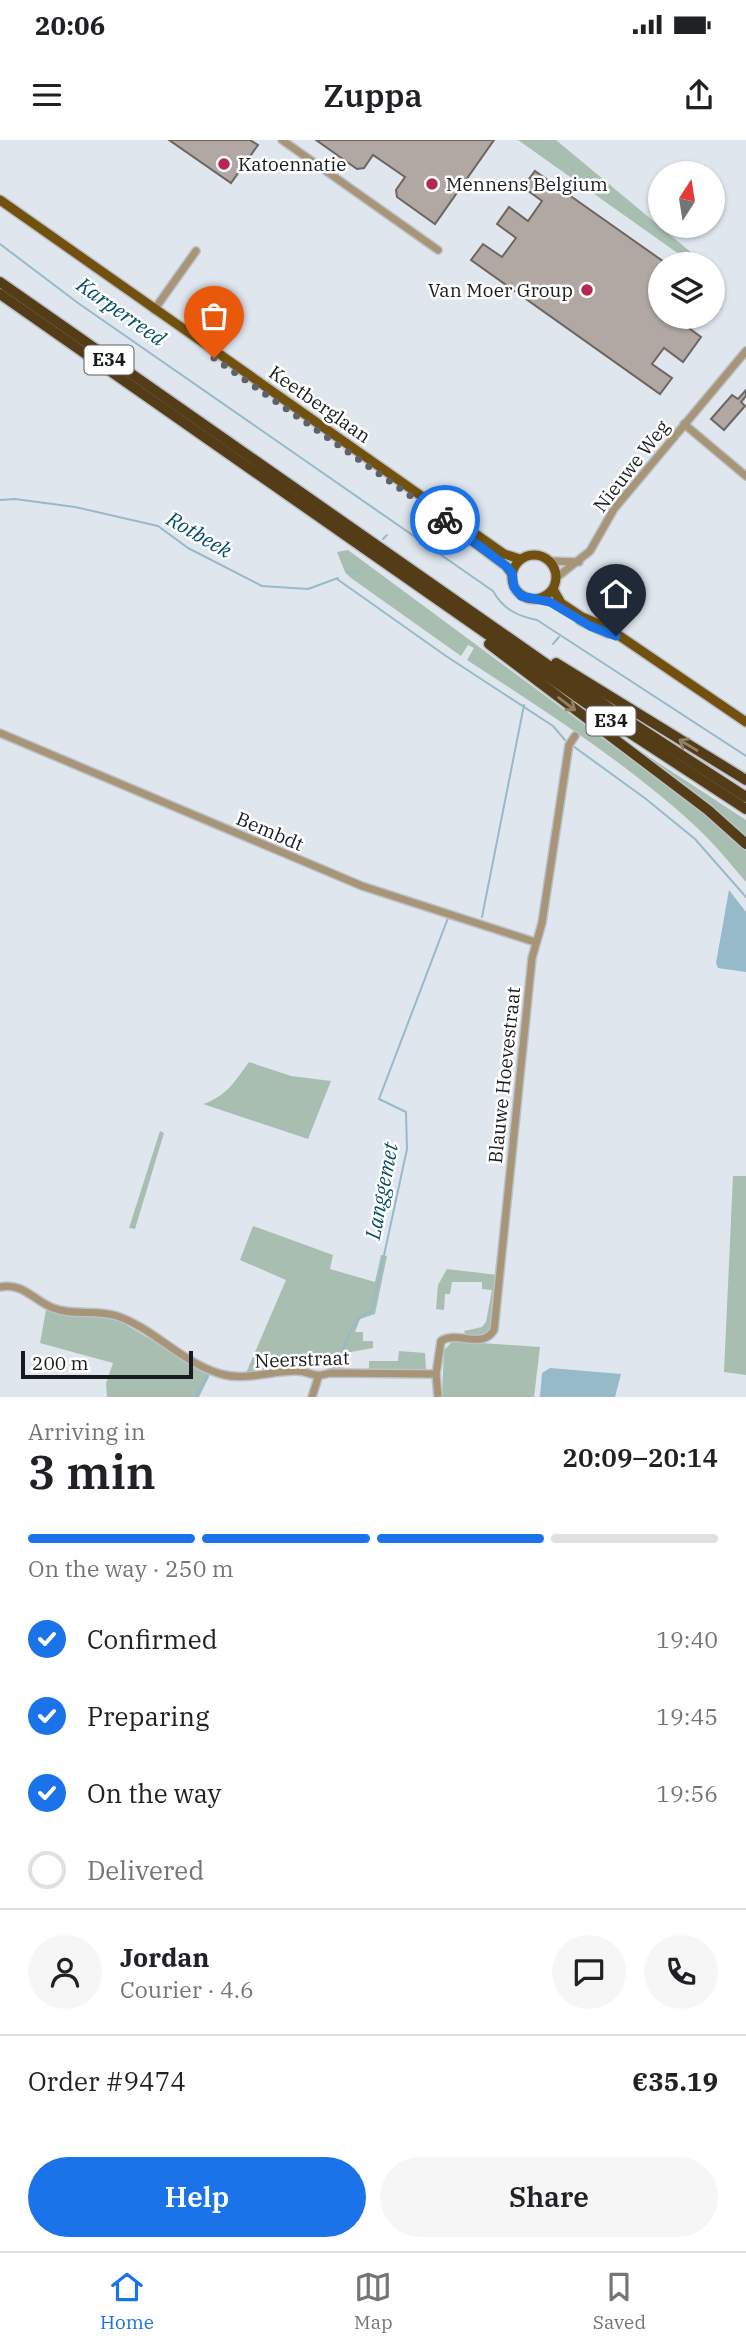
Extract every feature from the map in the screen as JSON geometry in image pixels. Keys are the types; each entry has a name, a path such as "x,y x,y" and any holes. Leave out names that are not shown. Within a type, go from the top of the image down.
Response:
{"highway":[{"name":"E34","path":"0,282 615,712 746,797"},
{"name":"E34","path":"0,294 478,629 746,809"},
{"path":"478,629 485,641 708,810 746,844"},
{"path":"532,654 549,659 746,780"}],"main road":[{"name":"Keetberglaan","path":"0,200 504,554 520,559"},
{"name":"Keetberglaan","path":"0,206 444,519 512,573"},
{"path":"539,599 553,589 556,578 550,561 534,555 520,559 512,573 513,584 519,593 526,598 555,605 590,626 616,636"},
{"path":"553,589 561,603 582,617 608,628 616,636 746,722"}],"street":[{"path":"282,140 438,250"},
{"path":"154,310 196,251"},
{"name":"Nieuwe Weg","path":"556,578 580,562 590,551 614,509 746,351"},
{"name":"Nieuwe Weg","path":"684,424 746,476"},
{"path":"550,561 580,562"},
{"path":"731,712 746,712"},
{"name":"Bembdt","path":"0,733 362,886 535,942"},
{"name":"Blauwe Hoevestraat","path":"436,1374 440,1343 444,1338 482,1339 494,1330 535,942 542,923 569,745 575,736"},
{"name":"Neerstraat","path":"0,1287 16,1287 63,1311 98,1311 117,1316 224,1375 247,1376 295,1371 318,1378 330,1373 436,1374"},
{"path":"436,1374 438,1397"},
{"path":"312,1397 318,1378"}],"green space":[{"path":"518,140 556,140 648,217 648,232"},
{"path":"656,238 674,238 691,252 676,252"},
{"path":"348,550 713,820 746,851 746,882 699,830 639,778 583,737 467,660 474,648 468,645 461,656 351,578 345,572 337,552"},
{"path":"605,728 746,820 746,840"},
{"path":"249,1062 291,1076 331,1081 308,1139 203,1104 235,1082"},
{"path":"160,1131 164,1133 135,1229 129,1228"},
{"path":"733,1176 746,1176 746,1375 724,1372"},
{"path":"253,1226 333,1255 330,1269 375,1282 381,1255 387,1256 375,1314 360,1319 355,1332 363,1332 363,1341 373,1341 373,1348 345,1353 343,1370 319,1365 246,1373 286,1280 240,1260"},
{"path":"447,1269 498,1275 492,1328 483,1337 467,1337 464,1331 482,1327 486,1322 492,1290 482,1289 482,1282 452,1282 450,1294 445,1294 444,1310 436,1309 438,1285"},
{"path":"46,1310 106,1317 121,1322 208,1373 209,1377 199,1397 107,1397 106,1383 113,1363 40,1343"},
{"path":"453,1341 540,1347 534,1397 442,1397 444,1350"},
{"path":"399,1351 425,1353 426,1369 369,1370 369,1361 398,1361"}],"water":[{"path":"729,890 746,912 746,972 718,968 716,963"},
{"path":"550,1368 621,1374 615,1397 540,1397 542,1373"}],"building":[{"name":"Katoennatie","path":"169,140 250,140 258,145 231,183"},
{"name":"Mennens Belgium","path":"316,140 494,140 435,224 397,197 396,190 405,177 373,155 364,168 357,169"},
{"name":"Van Moer Group","path":"535,171 650,252 648,329 690,329 701,337 683,362 664,348 652,364 672,378 660,394 471,260 483,244 502,257 516,238 497,224 509,207 528,221 542,201 523,187"},
{"path":"746,390 746,396 741,402 745,406 724,430 711,419 732,395 738,399"}],"waterway":[{"name":"Karperreed","path":"0,244 78,303 493,591 511,611 537,620 746,756"},
{"name":"Rotbeek","path":"0,500 15,499 75,507 158,526 188,548 262,586 308,589 338,578"},
{"name":"Rotbeek","path":"383,539 387,535"},
{"name":"Rotbeek","path":"347,573 361,571"},
{"path":"337,579 446,656 553,726 565,740"},
{"name":"Langgemet","path":"553,644 559,637"},
{"name":"Langgemet","path":"482,917 524,705"},
{"path":"573,746 646,799 695,839 746,897"},
{"name":"Langgemet","path":"342,1353 355,1323 371,1312 373,1306 407,1149 406,1112 379,1099 448,918 479,927"},
{"name":"Langgemet","path":"196,1397 209,1374"}],"way so far":[{"path":"214,358 445,520"}],"place":[{"name":"Katoennatie","path":"224,164"},
{"name":"Mennens Belgium","path":"432,184"},
{"name":"Van Moer Group","path":"587,290"}],"route":[{"path":"445,520 506,566 512,573 514,587 521,596 550,602 590,626 616,636"}]}
